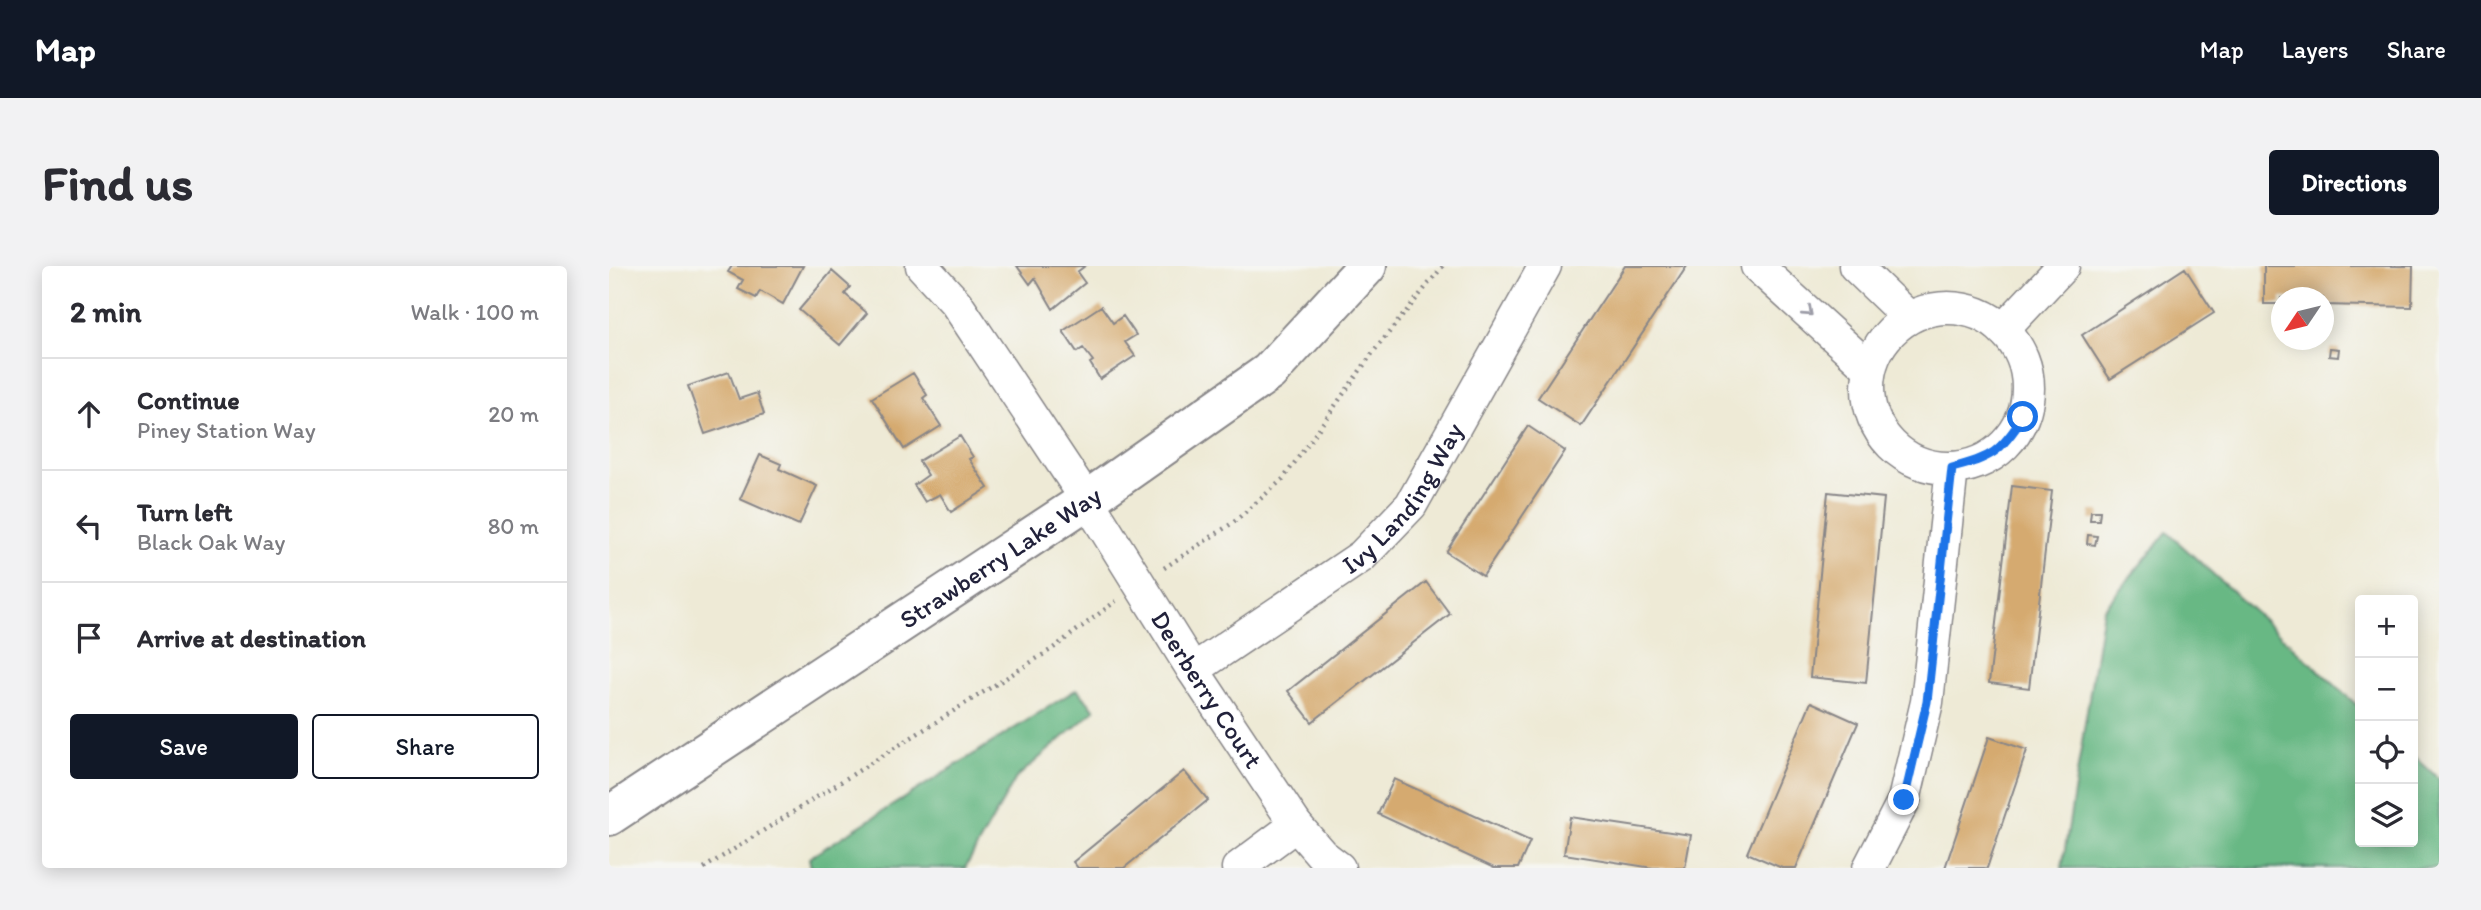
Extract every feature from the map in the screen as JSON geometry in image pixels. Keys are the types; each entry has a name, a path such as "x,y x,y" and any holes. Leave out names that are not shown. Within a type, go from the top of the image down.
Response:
{"street":[{"name":"Deerberry Court","path":"922,266 956,303 1087,500 1193,670 1296,825 1322,855 1339,868"},
{"name":"Strawberry Lake Way","path":"609,816 1087,500 1269,372 1367,266"},
{"name":"Ivy Landing Way","path":"1193,670 1361,556 1411,505 1545,266"},
{"path":"1757,266 1869,368"},
{"path":"1855,266 1908,317"},
{"path":"2003,330 2063,266"},
{"path":"1949,307 1980,314 2003,330 2019,350 2025,368 2028,394 2023,417 2006,443 1986,458 1952,468 1922,464 1906,457 1884,437 1873,417 1867,389 1869,368 1884,339 1908,317 1949,307"},
{"path":"1869,868 1904,800 1927,702 1952,468"},
{"path":"1238,868 1296,825"}],"path":[{"path":"704,868 1052,649 1140,584 1234,522 1283,479 1374,351 1443,266"}],"green space":[{"path":"2167,532 2355,703 2355,847 2418,847 2418,760 2439,779 2439,868 2062,868 2103,610"},
{"path":"1077,689 1095,710 1016,778 965,868 811,868 809,858"}],"building":[{"path":"732,266 803,266 783,304 760,291 756,298 738,289 743,280 728,272"},
{"path":"1017,266 1085,266 1077,272 1085,283 1053,309 1035,278 1030,284"},
{"path":"1625,266 1687,266 1581,426 1538,398"},
{"path":"2264,266 2413,266 2412,307 2334,305 2334,287 2271,287 2271,304 2264,304"},
{"path":"2185,268 2214,313 2110,379 2082,335"},
{"path":"832,271 850,287 845,294 867,313 840,345 799,310"},
{"path":"1101,306 1113,323 1123,316 1136,335 1125,342 1135,356 1100,379 1090,363 1093,361 1083,348 1077,352 1063,331"},
{"path":"2339,349 2338,357 2329,356 2330,350"},
{"path":"729,372 739,399 757,393 764,414 705,434 688,386"},
{"path":"913,373 927,395 923,398 941,426 904,449 872,398"},
{"path":"1528,426 1565,451 1483,576 1446,552"},
{"path":"960,436 973,457 969,459 988,488 951,512 940,494 925,502 914,485 928,475 919,461"},
{"path":"760,455 781,464 779,469 817,486 799,525 740,499"},
{"path":"2012,486 2052,491 2029,688 1989,683"},
{"path":"1828,492 1884,498 1866,683 1810,677"},
{"path":"2091,511 2100,511 2099,520 2090,520"},
{"path":"2088,535 2097,536 2095,545 2087,544"},
{"path":"1426,582 1450,614 1312,722 1288,691"},
{"path":"1811,702 1858,723 1796,868 1782,868 1747,853"},
{"path":"1989,737 2027,750 1987,868 1945,868"},
{"path":"1184,771 1208,800 1124,868 1078,868 1073,862"},
{"path":"1394,779 1530,841 1518,868 1494,868 1378,814"},
{"path":"1570,817 1691,835 1685,868 1653,868 1564,854"}],"route":[{"path":"1904,800 1927,702 1952,468 1986,458 2006,443 2023,417"}]}
